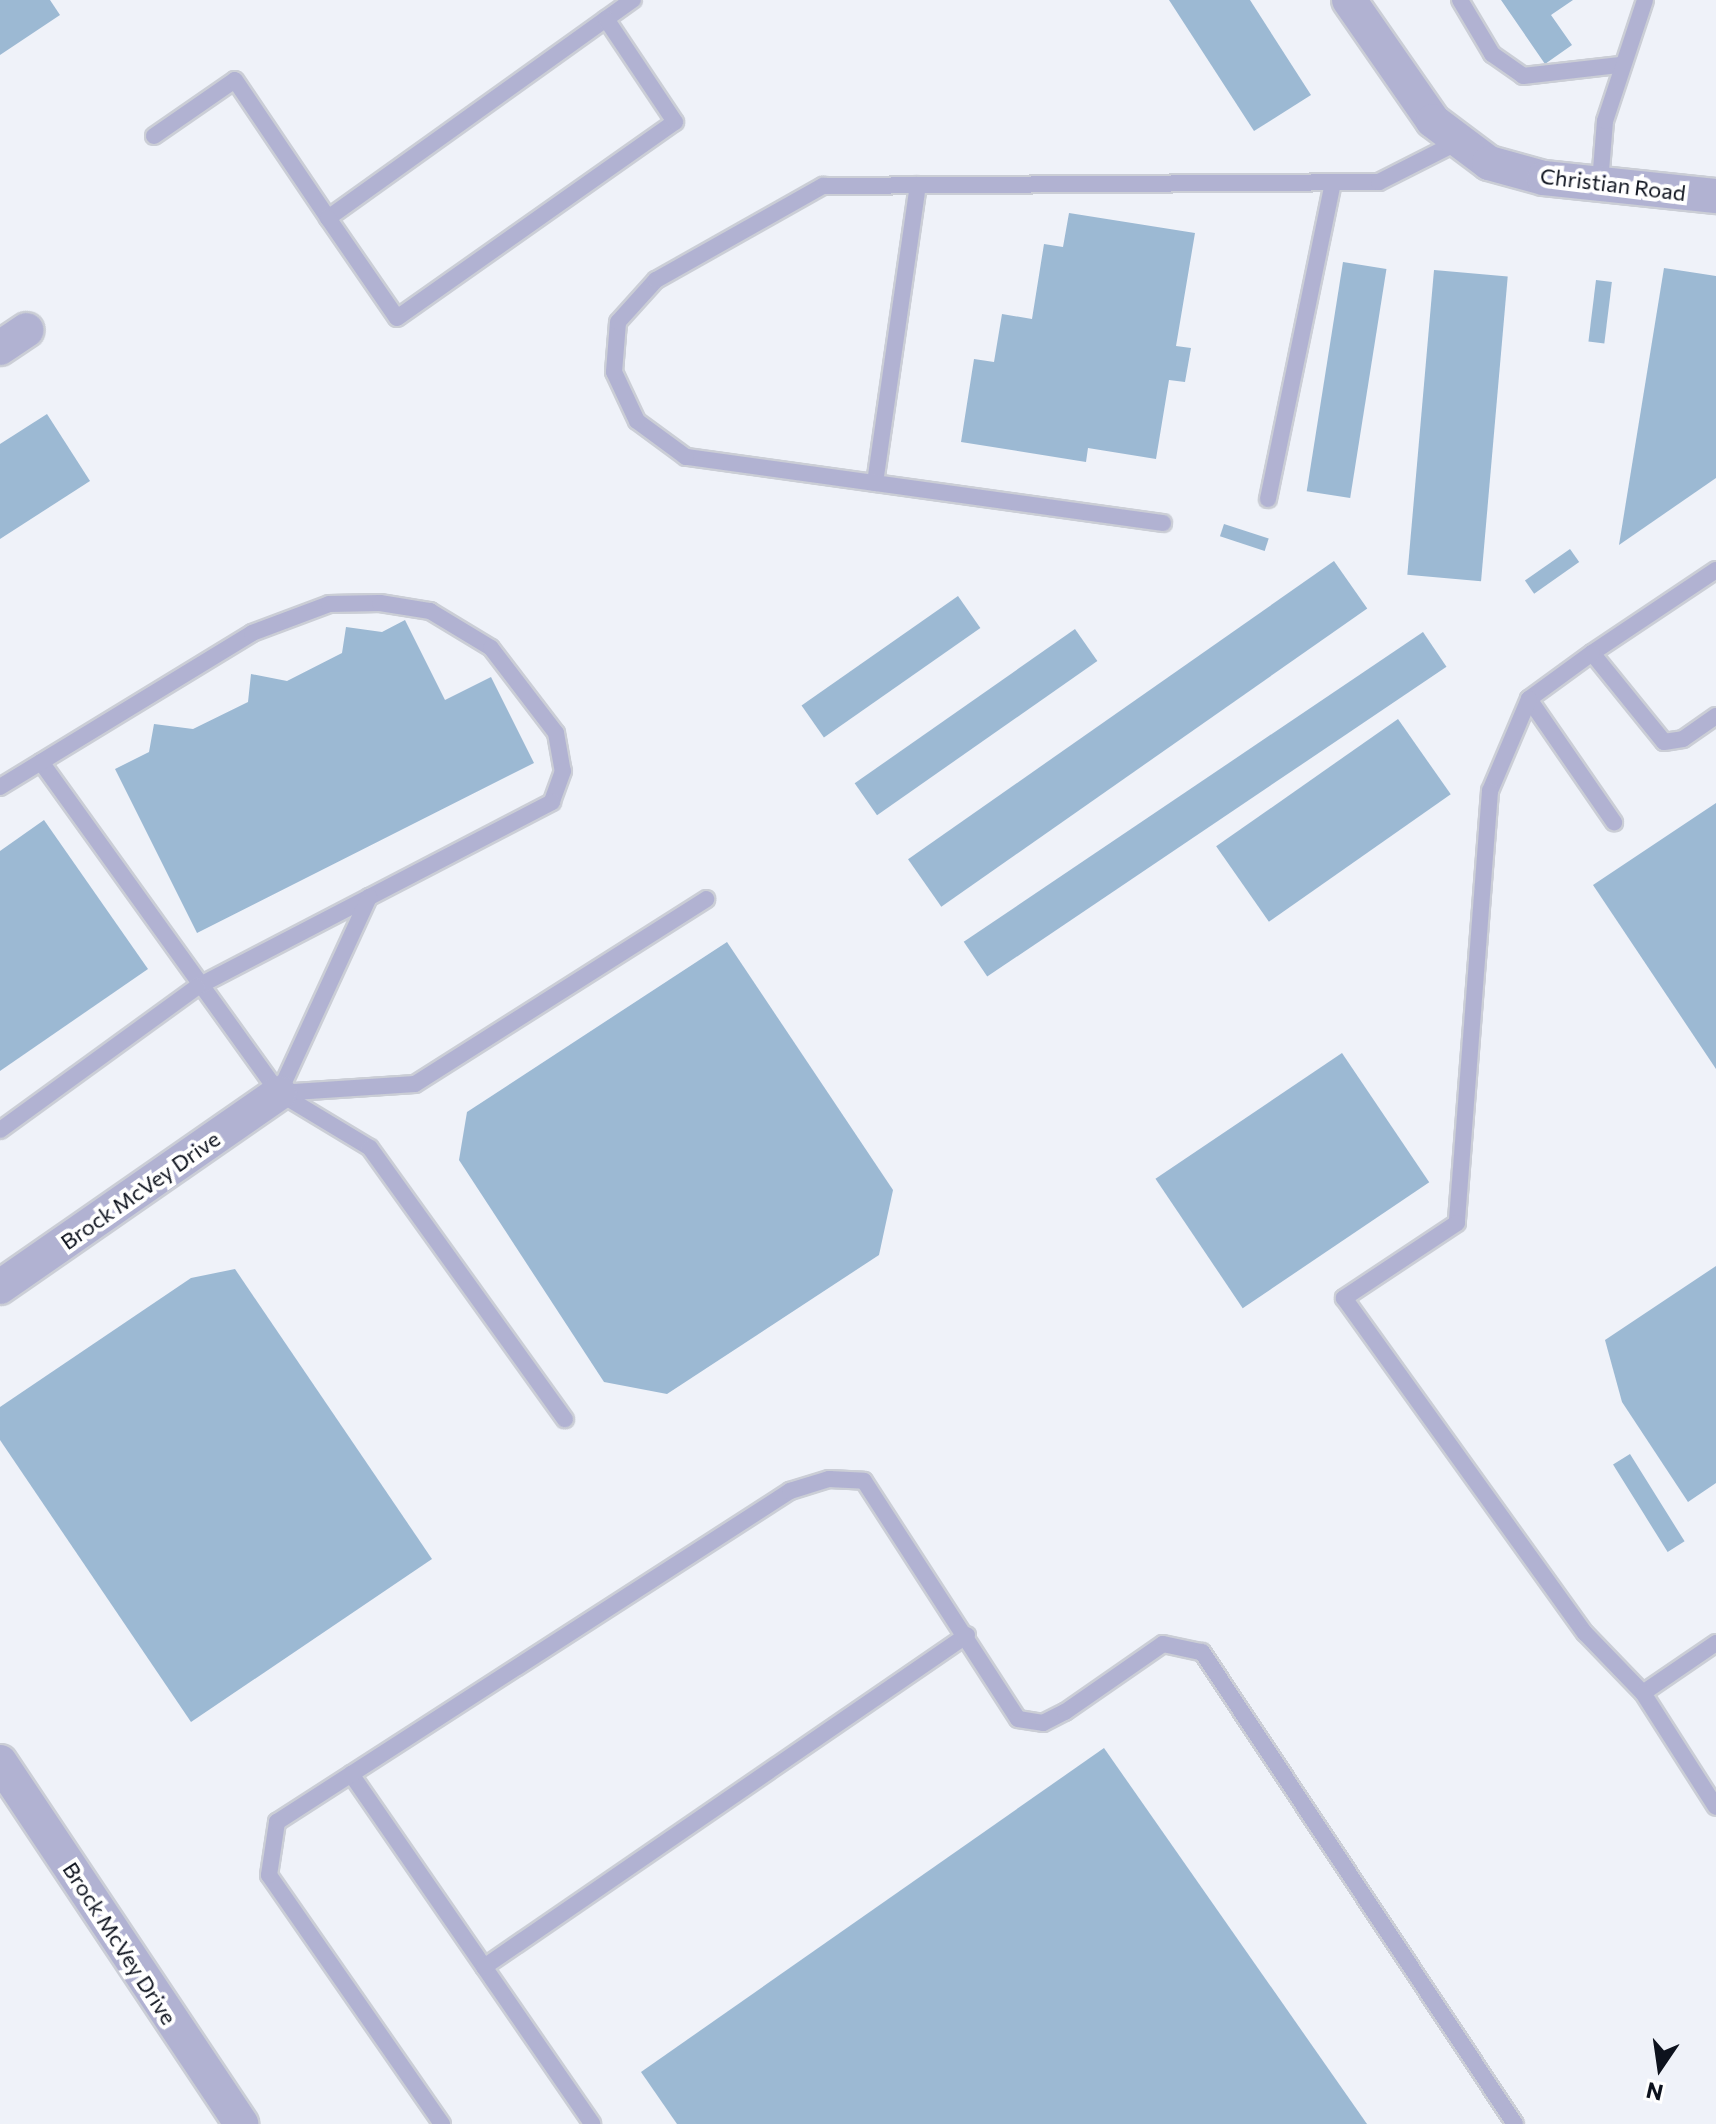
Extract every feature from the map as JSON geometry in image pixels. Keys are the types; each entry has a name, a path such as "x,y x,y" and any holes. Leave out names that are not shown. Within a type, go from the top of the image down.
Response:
{"street":[{"path":"1349,0 1454,144"},
{"name":"Christian Road","path":"1454,144 1517,171 1716,196"},
{"name":"Brock McVey Drive","path":"0,1287 279,1093"},
{"name":"Brock McVey Drive","path":"0,1762 241,2124"}],"lane":[{"path":"328,218 633,0"},
{"path":"1460,0 1492,54 1514,73 1620,65"},
{"path":"1600,183 1620,65 1645,0"},
{"path":"154,136 235,80 397,318 675,122 606,19"},
{"path":"1163,523 686,457 637,421 614,372 618,322 656,280 823,186 1379,182 1454,144"},
{"path":"1268,499 1333,183"},
{"path":"875,483 918,185"},
{"path":"1716,570 1529,699 1490,791 1457,1223 1344,1298 1585,1633 1643,1693 1716,1807"},
{"path":"0,787 252,633 329,604 430,611 491,648 556,733 563,771 552,802 197,987 0,1130"},
{"path":"1592,653 1664,742 1683,739 1716,716"},
{"path":"1529,699 1614,822"},
{"path":"41,762 197,987 279,1093 370,1148 565,1419"},
{"path":"279,1093 369,897"},
{"path":"279,1093 415,1084 706,899"},
{"path":"442,2124 269,1875 277,1822 790,1491 829,1479 864,1481 967,1635 1018,1719 1043,1723 1163,1644 1202,1652 1515,2124"},
{"path":"484,1967 967,1635"},
{"path":"1643,1693 1716,1643"},
{"path":"351,1774 592,2124"}],"building":[{"path":"0,0 50,0 60,15 0,55"},
{"path":"1169,0 1250,0 1311,95 1254,131"},
{"path":"1501,0 1573,0 1551,15 1572,45 1545,64"},
{"path":"1069,213 1195,233 1176,346 1191,348 1185,382 1169,380 1156,459 1088,448 1086,462 961,442 974,359 994,362 1002,314 1032,319 1044,244 1063,247"},
{"path":"1343,262 1386,269 1350,498 1307,491"},
{"path":"1664,268 1716,276 1716,478 1619,545"},
{"path":"1434,270 1508,276 1481,581 1407,575"},
{"path":"1596,280 1612,282 1604,343 1588,342"},
{"path":"47,414 90,481 0,539 0,444"},
{"path":"1224,524 1269,539 1265,551 1220,536"},
{"path":"1570,549 1579,562 1534,594 1525,581"},
{"path":"1334,561 1367,609 941,907 908,859"},
{"path":"958,596 980,628 824,738 802,706"},
{"path":"405,620 445,700 491,677 534,763 197,933 115,769 149,752 154,724 193,729 248,702 251,674 287,681 342,653 346,627 382,632"},
{"path":"1075,629 1097,661 877,815 855,783"},
{"path":"1423,632 1446,667 987,977 964,942"},
{"path":"1398,719 1451,794 1269,922 1216,846"},
{"path":"1716,803 1716,1069 1593,885"},
{"path":"44,820 148,969 0,1071 0,851"},
{"path":"727,942 893,1190 879,1255 667,1394 604,1382 459,1160 467,1112"},
{"path":"1342,1053 1429,1182 1243,1308 1155,1179"},
{"path":"1716,1266 1716,1483 1688,1502 1622,1402 1605,1340"},
{"path":"235,1269 432,1559 191,1722 0,1440 0,1407 191,1278"},
{"path":"1630,1454 1685,1541 1668,1552 1613,1465"},
{"path":"1104,1748 1367,2124 677,2124 641,2072"}]}
